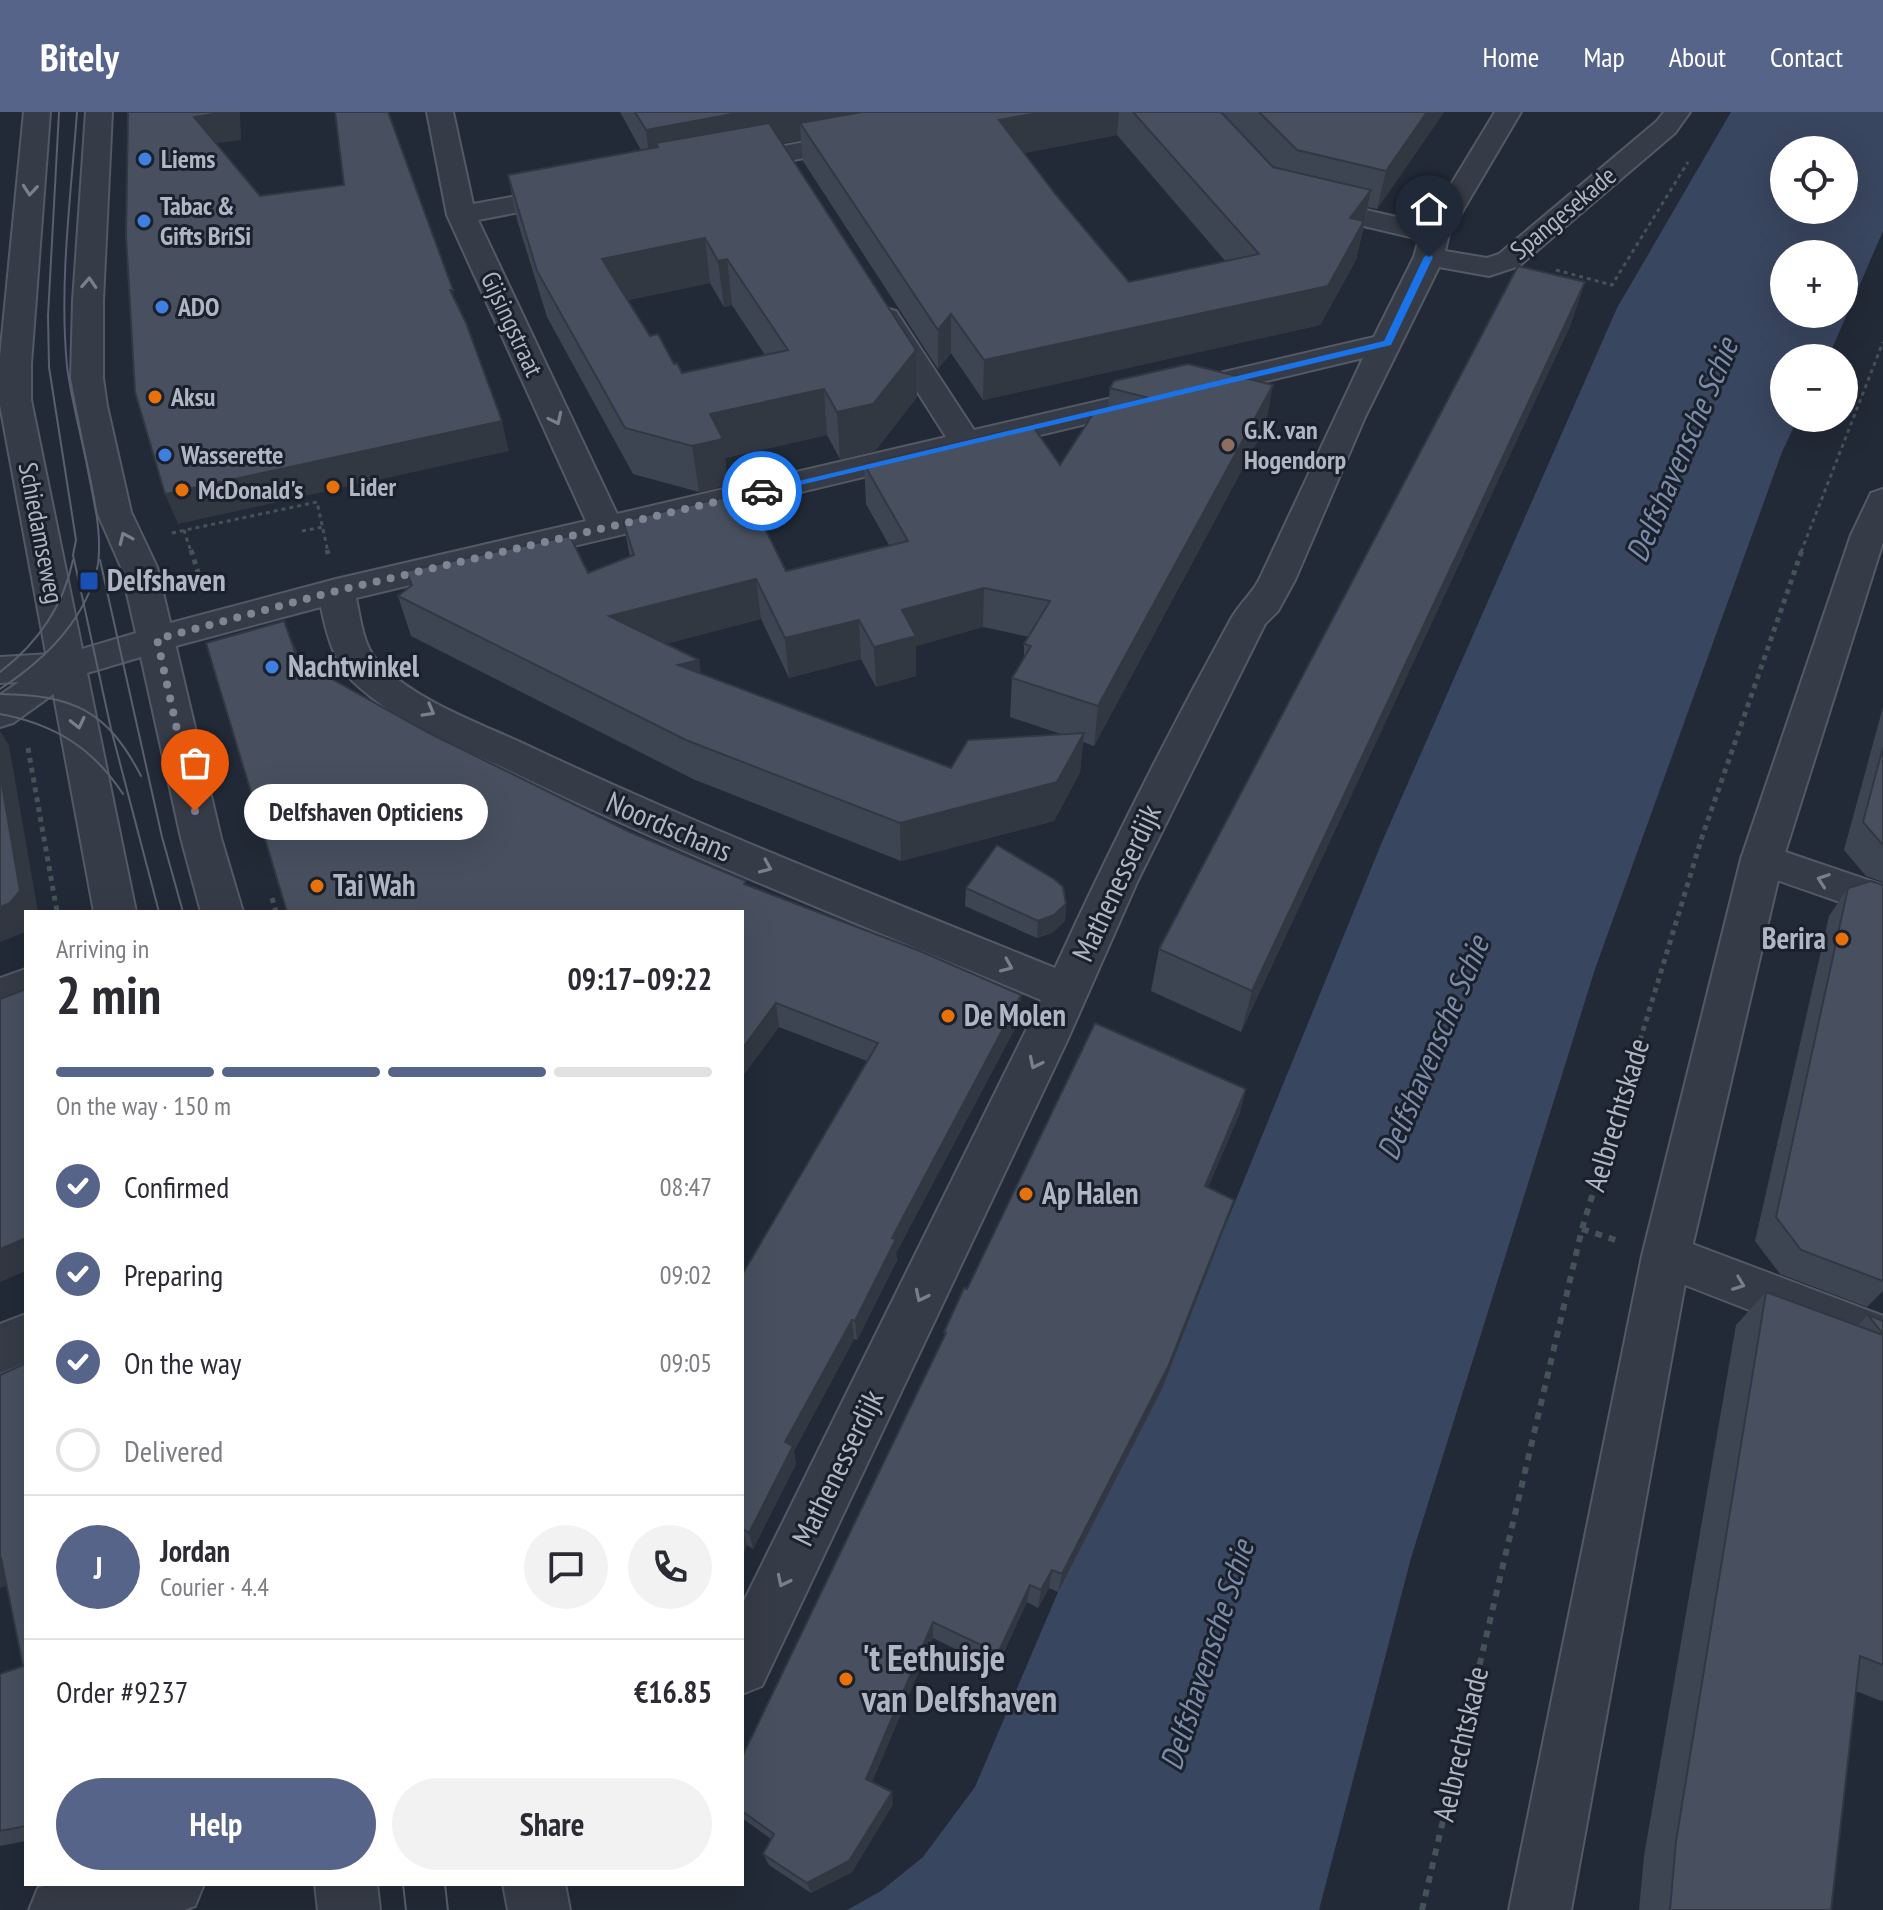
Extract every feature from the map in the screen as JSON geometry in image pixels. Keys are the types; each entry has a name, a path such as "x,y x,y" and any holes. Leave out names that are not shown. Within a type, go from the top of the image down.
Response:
{"street":[{"name":"Schiedamseweg","path":"37,112 14,382 115,910"},
{"path":"99,112 88,301 87,378 114,512 139,567 201,838 221,910"},
{"name":"Gijsingstraat","path":"440,112 461,215 607,528"},
{"name":"Mathenesserdijk","path":"744,1662 1045,1041 1065,991 1191,730 1250,617 1265,603 1277,580 1349,417 1388,343 1432,245 1508,112"},
{"name":"Spangesekade","path":"1279,197 1432,245 1489,267 1509,260 1674,116"},
{"path":"705,169 887,135"},
{"path":"782,155 799,181"},
{"path":"461,215 599,189"},
{"path":"874,299 966,443"},
{"path":"6,694 67,666 336,591 1388,343"},
{"path":"1540,1910 1666,1256 1762,859 1876,537 1883,500"},
{"name":"Noordschans","path":"336,591 349,643 360,666 380,685 595,796 1065,991"},
{"path":"1762,859 1883,901"},
{"path":"0,997 24,987"},
{"path":"1666,1256 1883,1339"},
{"path":"0,1349 24,1338"},
{"path":"60,1910 164,1886"},
{"path":"346,1886 349,1910"},
{"path":"534,1886 539,1910"}],"path":[{"path":"1546,267 1612,285 1707,131 1674,116"},
{"name":"Aelbrechtskade","path":"1422,1910 1582,1229 1702,837 1813,518 1883,342"},
{"path":"127,543 317,502 336,591"},
{"path":"302,531 323,527"},
{"path":"6,694 57,910"}],"water":[{"name":"Delfshavensche Schie","path":"1731,112 1883,112 1883,231 1858,289 1858,240 1770,240 1770,328 1841,328 1834,344 1770,344 1770,432 1791,432 1595,969 1411,1558 1319,1910 847,1910 881,1891 923,1857 975,1787 1058,1592 1226,1224 1382,842 1617,308"}],"building":[{"path":"128,112 228,112 194,117 260,196 344,185 335,112 388,112 453,290 450,290 466,323 502,421 165,494 135,392 126,236"},
{"path":"635,112 743,112 646,130"},
{"path":"862,112 1043,112 999,120 1056,195 1129,282 1259,254 1133,112 1221,112 1273,167 1371,190 1350,218 1364,221 1328,286 984,360 951,314 938,330 800,123"},
{"path":"1259,112 1427,112 1386,171 1297,150"},
{"path":"769,123 916,350 873,404 837,412 824,389 710,414 723,439 692,446 625,428 537,271 508,175 658,147 656,143","holes":["705,238 718,261 727,259 788,350 682,373 658,334 650,336 602,259"]},
{"path":"1518,266 1585,282 1252,991 1159,949"},
{"path":"1188,364 1273,385 1098,706 1012,678 1031,646 1024,644 1050,601 984,588 902,610 916,636 874,647 859,620 785,638 756,579 609,616 699,660 678,665 951,768 968,740 1084,733 1057,782 900,823 686,740 398,596 412,585 406,571 570,536 588,573 634,555 623,521 747,492 786,571 908,541 864,464 1032,425 1060,465 1095,411 1149,398 1110,388 1114,381"},
{"path":"284,621 298,660 429,733 630,832 746,881 744,884 920,951 1021,995 892,1238 896,1239 855,1321 852,1320 785,1442 793,1446 749,1533 744,1530 744,1272 878,1043 776,1003 744,1046 744,910 286,910 206,643"},
{"path":"1883,747 1883,845 1863,822"},
{"path":"0,773 20,891 10,903 0,907"},
{"path":"997,845 1054,879 1063,887 1066,904 1054,915 1038,921 966,888"},
{"path":"1871,881 1883,885 1883,1281 1801,1250 1776,1217 1848,888"},
{"path":"24,990 24,1239 0,1249 0,999"},
{"path":"1095,1023 1246,1089 1205,1186 1234,1200 1168,1367 1062,1574 1052,1570 1041,1590 1030,1585 998,1653 933,1622 866,1779 892,1792 849,1861 807,1883 763,1854 774,1834 744,1812 744,1753 946,1333 964,1288 967,1289"},
{"path":"1766,1292 1883,1335 1883,1665 1860,1656 1831,1910 1670,1910 1676,1841"},
{"path":"1868,1315 1883,1321 1883,1334"},
{"path":"24,1364 24,1826 0,1831 0,1674 23,1666 0,1559 0,1375"}],"tram line":[{"path":"59,112 48,316 49,367 76,540 73,555 83,603"},
{"path":"77,112 67,239 65,334 70,389 94,498 99,549 97,569 83,603"},
{"path":"0,672 26,649 47,623 63,593 73,560"},
{"path":"100,560 162,837 182,910"},
{"path":"0,689 46,653 72,623 83,603"},
{"path":"83,603 112,732"},
{"path":"0,694 26,695 68,703 101,721 112,732"},
{"path":"0,714 38,724 70,740 99,764 123,794"},
{"path":"112,732 141,776"},
{"path":"112,732 158,910"},
{"path":"403,1886 406,1910"},
{"path":"445,1886 448,1910"}],"way so far":[{"path":"195,811 157,639 336,591 762,491"}],"place":[{"name":"Liems","path":"145,159"},
{"name":"Tabac & Gifts BriSi","path":"144,221"},
{"name":"ADO","path":"162,307"},
{"name":"Aksu","path":"155,397"},
{"name":"G.K. van Hogendorp","path":"1228,445"},
{"name":"Wasserette","path":"165,455"},
{"name":"Lider","path":"333,487"},
{"name":"McDonald's","path":"182,490"},
{"name":"Delfshaven","path":"89,581"},
{"name":"Nachtwinkel","path":"272,667"},
{"name":"Delfshaven Opticiens","path":"195,811"},
{"name":"Tai Wah","path":"317,886"},
{"name":"Berira","path":"1842,939"},
{"name":"De Molen","path":"948,1016"},
{"name":"Ap Halen","path":"1026,1194"},
{"name":"'t Eethuisje van Delfshaven","path":"846,1679"}],"route":[{"path":"762,491 1388,343 1429,257"}]}
